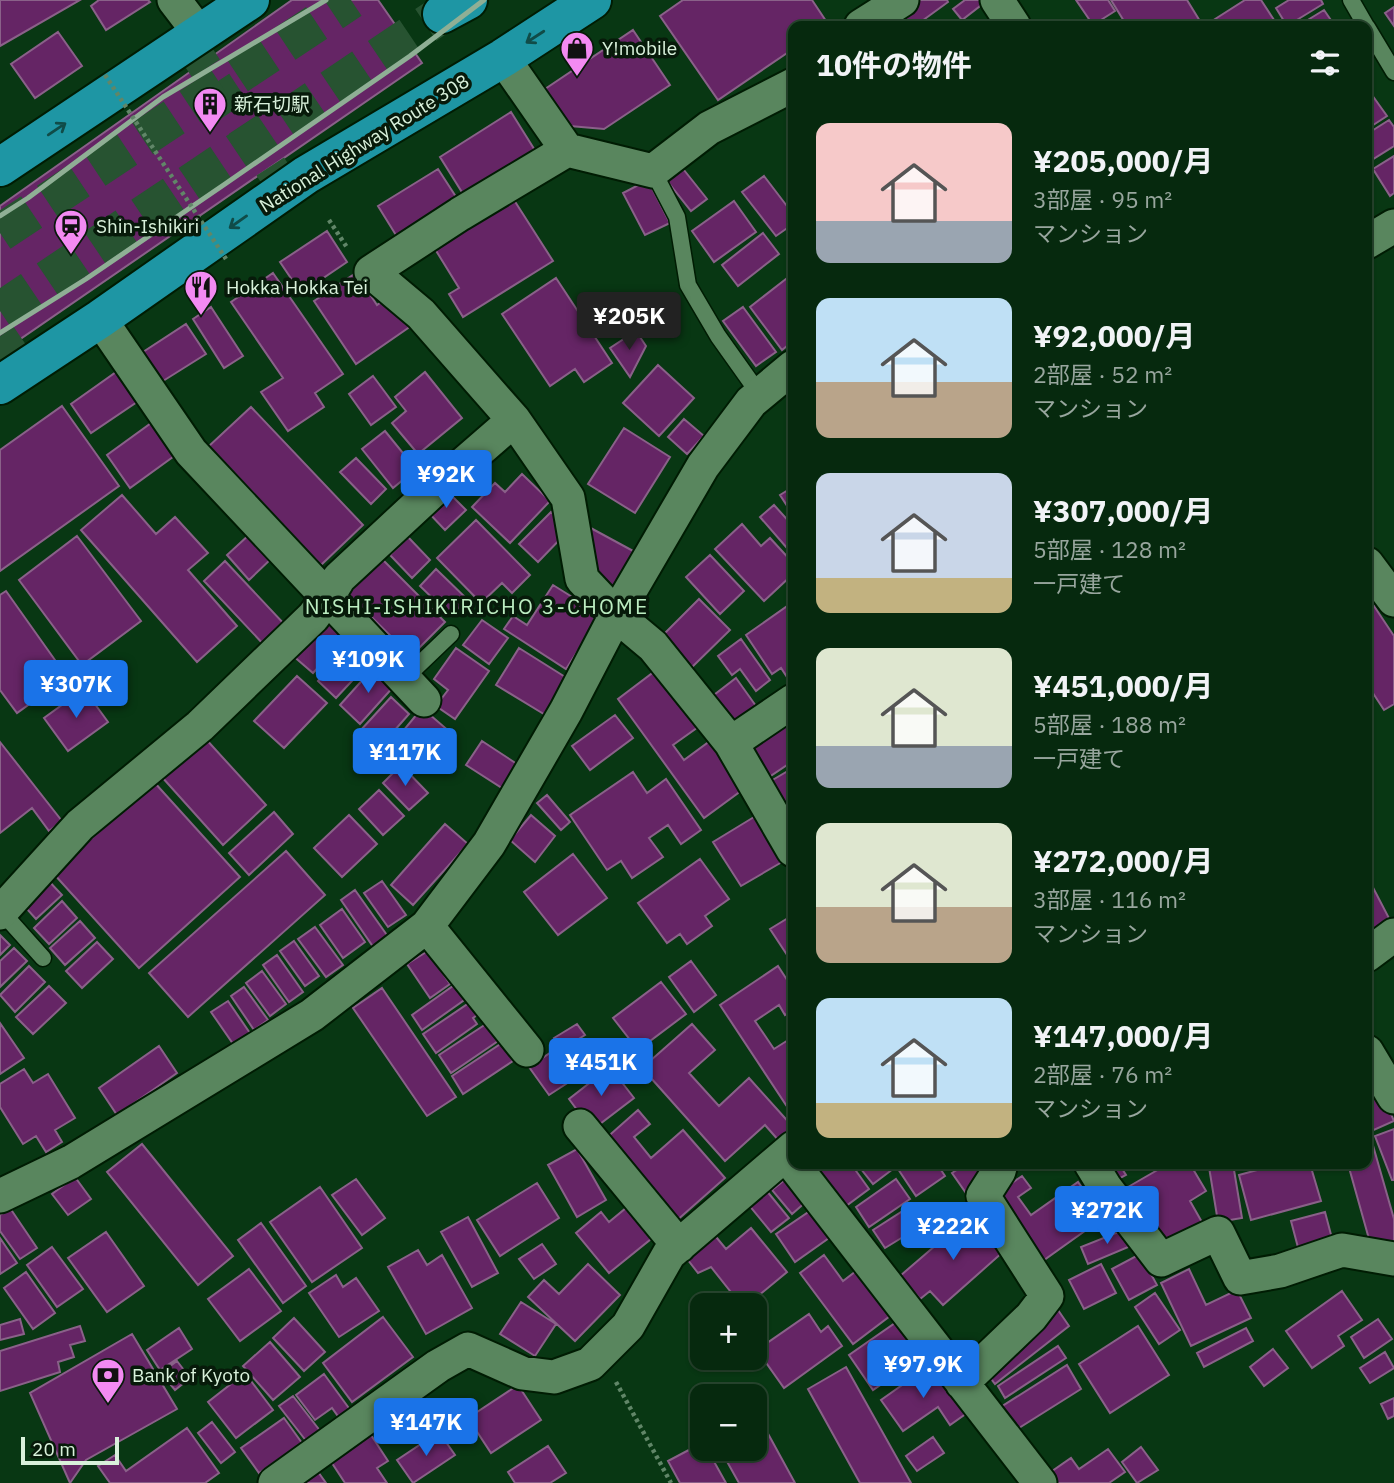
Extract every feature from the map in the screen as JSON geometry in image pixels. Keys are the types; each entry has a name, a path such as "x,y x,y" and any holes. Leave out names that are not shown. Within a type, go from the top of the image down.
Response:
{"highway":[{"path":"0,167 250,0"},
{"name":"National Highway Route 308","path":"12,370 100,319 306,175 503,58 592,0"}],"street":[{"path":"174,0 200,34"},
{"path":"869,21 902,0"},
{"path":"997,0 1011,21"},
{"path":"503,58 567,150 653,171 709,128 788,88"},
{"path":"567,150 460,214 371,272 421,314 514,420 568,498 582,579 616,615 653,646 731,743 788,841"},
{"path":"1372,239 1394,226"},
{"path":"100,319 191,452 414,690"},
{"path":"0,1196 71,1162 312,1015 427,926 489,844 566,711 616,615 704,466 751,402 788,371"},
{"path":"1,912 80,825 200,726 313,617 340,578 438,486 514,420"},
{"path":"1372,571 1394,600"},
{"path":"731,743 788,704"},
{"path":"427,926 527,1050"},
{"path":"1372,951 1394,935"},
{"path":"1372,1060 1394,1097"},
{"path":"580,1126 679,1246"},
{"path":"275,1483 438,1366 468,1349 522,1373 554,1377 590,1364 628,1326 669,1254 788,1159"},
{"path":"800,1169 1040,1483"},
{"path":"962,1382 1031,1317 1046,1296 983,1196 1000,1169"},
{"path":"1094,1169 1161,1260 1218,1233 1240,1278 1280,1270 1342,1250 1394,1259"}],"lane":[{"path":"1351,0 1363,21"},
{"path":"1372,35 1394,72"},
{"path":"653,171 677,216 688,285 718,336 760,394"},
{"path":"414,690 451,634"},
{"path":"1,912 43,958"}],"path":[{"path":"105,75 226,259"},
{"path":"601,1353 671,1483"}],"building":[{"path":"0,0 80,0 0,46"},
{"path":"99,0 150,2 106,30 91,6"},
{"name":"新石切駅","path":"292,0 378,0 422,63 0,353 0,206"},
{"path":"683,0 812,0 826,21 788,21 788,52 718,100 660,16"},
{"path":"920,0 948,2 922,21 902,21 898,15"},
{"path":"965,0 982,0 984,3 962,20 953,9"},
{"path":"1076,0 1108,0 1115,11 1099,21 1090,21"},
{"path":"1111,0 1187,0 1200,21 1124,21"},
{"path":"1245,0 1261,0 1275,21 1212,21"},
{"path":"1289,0 1321,0 1323,4 1295,21 1284,21 1276,8"},
{"path":"1394,7 1394,26 1385,13"},
{"path":"1324,10 1332,21 1306,21"},
{"path":"633,30 670,85 604,129 570,126 545,89"},
{"path":"58,32 82,66 35,98 11,64"},
{"path":"1372,95 1387,116 1372,126"},
{"path":"511,112 536,152 465,197 440,157"},
{"path":"1389,120 1394,127 1394,146 1372,160 1372,131"},
{"path":"1394,156 1394,193 1390,196 1373,169"},
{"path":"680,165 707,199 691,211 664,177"},
{"path":"438,169 460,203 399,240 378,206"},
{"path":"764,176 788,207 788,228 776,236 742,192"},
{"path":"648,180 670,223 645,235 623,193"},
{"path":"514,200 553,261 463,317 449,294 459,288 435,249"},
{"path":"734,201 756,232 714,262 692,231"},
{"path":"327,231 347,262 301,293 280,262"},
{"path":"763,233 779,254 738,286 722,265"},
{"path":"273,273 343,374 315,393 324,407 288,431 261,392 283,378 231,302"},
{"path":"356,273 377,305 390,296 411,326 356,364 314,301"},
{"path":"788,277 788,345 782,350 750,307"},
{"path":"556,278 612,363 584,382 575,369 550,386 502,314"},
{"path":"211,307 243,356 224,368 193,319"},
{"path":"743,307 776,352 756,366 723,321"},
{"path":"186,324 206,354 163,381 143,352"},
{"path":"636,331 646,346 630,377 610,348"},
{"path":"658,365 694,398 659,436 623,403"},
{"path":"119,370 140,400 91,433 71,404"},
{"path":"425,372 462,418 418,454 392,423 406,411 395,397"},
{"path":"373,376 396,407 371,425 349,394"},
{"path":"62,406 119,486 0,571 0,450"},
{"path":"251,407 363,525 321,565 209,446"},
{"path":"684,419 704,436 687,454 668,437"},
{"path":"154,421 177,454 130,488 107,455"},
{"path":"624,428 670,457 635,513 588,484"},
{"path":"385,431 416,469 393,488 362,449"},
{"path":"356,458 386,489 371,504 340,472"},
{"path":"522,474 550,501 510,543 472,507 495,483 505,492"},
{"path":"788,490 788,507 780,495"},
{"path":"447,491 466,510 445,530 427,511"},
{"path":"122,495 156,534 175,517 208,553 188,570 237,626 197,662 81,530"},
{"path":"774,505 788,520 788,549 760,517"},
{"path":"551,512 569,530 538,562 519,544"},
{"path":"476,520 530,575 512,593 502,583 481,603 437,558"},
{"path":"742,524 761,546 770,538 788,558 788,579 764,601 715,549"},
{"path":"587,526 635,552 614,591 591,579"},
{"path":"250,534 272,558 249,580 227,555"},
{"path":"77,536 141,621 82,665 19,580"},
{"path":"408,537 430,560 412,578 390,555"},
{"path":"710,555 744,591 720,614 686,577"},
{"path":"382,559 445,622 411,656 348,594"},
{"path":"225,561 286,626 265,646 204,581"},
{"path":"436,569 467,599 451,616 420,586"},
{"path":"553,585 601,615 566,669 504,629 513,616 527,625"},
{"path":"6,591 67,677 17,713 0,690 0,595"},
{"path":"699,599 730,630 689,670 659,639"},
{"path":"1372,603 1394,636 1394,704 1384,710 1372,692"},
{"path":"788,606 788,676 781,668 772,674 746,635"},
{"path":"325,619 345,638 313,673 292,655"},
{"path":"482,620 508,638 489,664 463,645"},
{"path":"741,639 770,680 756,691 740,669 732,675 718,656"},
{"path":"456,648 489,671 455,719 436,706 448,690 434,679"},
{"path":"519,648 570,680 547,716 496,685"},
{"path":"344,652 363,669 336,698 318,681"},
{"path":"375,666 395,685 360,724 340,705"},
{"path":"659,668 701,725 673,745 684,760 710,741 745,788 704,818 618,699"},
{"path":"297,676 327,703 284,748 254,721"},
{"path":"736,678 756,706 730,725 710,698"},
{"path":"84,689 108,722 68,751 44,718"},
{"path":"391,697 409,714 379,748 360,731"},
{"path":"422,708 450,732 424,763 410,751 403,759 389,748"},
{"path":"615,715 633,738 590,770 572,746"},
{"path":"788,724 788,764 766,779 747,751"},
{"path":"204,737 266,805 223,845 161,776"},
{"path":"482,741 517,764 502,788 466,765"},
{"path":"0,742 62,821 49,831 32,808 0,833"},
{"path":"401,765 428,793 409,810 383,783"},
{"path":"788,771 788,814 783,817 764,785"},
{"path":"633,772 647,793 666,779 701,830 681,844 668,825 649,838 663,857 632,878 621,861 607,870 570,815"},
{"path":"154,782 240,877 139,968 53,873"},
{"path":"379,790 404,816 383,835 359,809"},
{"path":"547,795 570,822 561,830 537,803"},
{"path":"274,812 293,834 249,875 229,853"},
{"path":"349,815 377,844 342,877 314,848"},
{"path":"531,815 555,836 535,862 510,840"},
{"path":"754,817 782,862 741,886 713,842"},
{"path":"445,824 468,844 413,905 391,885"},
{"path":"286,851 325,895 188,1017 149,973"},
{"path":"573,854 607,898 558,935 524,892"},
{"path":"700,859 729,899 705,916 712,926 687,944 680,934 667,943 638,903"},
{"path":"45,877 62,895 36,919 26,908"},
{"path":"382,881 406,915 388,927 364,893"},
{"path":"1372,886 1391,922 1372,932"},
{"path":"355,890 389,938 374,948 341,900"},
{"path":"62,901 77,918 49,944 34,928"},
{"path":"342,909 365,942 343,958 320,925"},
{"path":"788,918 788,956 770,929"},
{"path":"80,921 95,938 65,965 50,948"},
{"path":"315,927 343,965 326,977 298,939"},
{"path":"0,935 10,945 0,955"},
{"path":"294,941 319,976 305,986 280,951"},
{"path":"97,942 113,959 82,988 66,971"},
{"path":"14,948 27,961 0,987 0,961"},
{"path":"428,951 450,984 430,998 407,964"},
{"path":"277,955 303,992 289,1002 263,965"},
{"path":"691,961 716,995 694,1012 669,977"},
{"path":"29,966 45,982 15,1012 0,995"},
{"path":"778,966 788,981 788,1013 785,1015 779,1005 755,1021 774,1049 788,1040 786,1105 720,1005"},
{"path":"262,971 286,1004 270,1016 246,983"},
{"path":"460,981 470,996 422,1030 412,1015"},
{"path":"661,982 686,1014 638,1050 613,1018"},
{"path":"49,986 66,1003 33,1034 16,1017"},
{"path":"244,987 268,1020 254,1030 231,996"},
{"path":"382,988 456,1097 427,1116 353,1008"},
{"path":"228,1001 254,1039 238,1051 211,1012"},
{"path":"472,1001 480,1013 473,1018 477,1024 436,1053 423,1034"},
{"path":"489,1022 501,1039 451,1073 439,1055"},
{"path":"0,1023 24,1058 0,1074"},
{"path":"577,1024 585,1035 561,1050 554,1038"},
{"path":"692,1024 715,1050 689,1073 719,1106 749,1078 788,1121 788,1135 780,1142 765,1125 725,1161 642,1068"},
{"path":"502,1043 513,1061 463,1094 452,1076"},
{"path":"159,1046 177,1073 117,1115 99,1088"},
{"path":"550,1053 569,1082 549,1095 529,1067"},
{"path":"610,1067 634,1098 592,1130 569,1099"},
{"path":"24,1069 33,1083 48,1074 75,1118 55,1130 62,1142 46,1152 36,1136 23,1144 0,1107 0,1084"},
{"path":"1375,1076 1394,1121 1372,1131 1372,1077"},
{"path":"638,1110 650,1124 634,1137 651,1158 683,1130 725,1178 675,1222 604,1140"},
{"path":"1394,1129 1394,1180 1392,1180 1375,1136"},
{"path":"1372,1142 1394,1219 1394,1248 1369,1239 1349,1169 1372,1169"},
{"path":"142,1144 233,1256 198,1285 107,1172"},
{"path":"577,1149 606,1200 577,1217 548,1165"},
{"path":"819,1169 855,1169 869,1189 846,1206"},
{"path":"861,1169 893,1169 873,1184"},
{"path":"898,1169 940,1169 945,1176 916,1196"},
{"path":"958,1169 984,1169 986,1172 983,1181 966,1193 952,1173"},
{"path":"1105,1169 1122,1169 1126,1175 1113,1182"},
{"path":"1159,1169 1193,1169 1206,1191 1190,1201 1203,1224 1162,1248 1128,1187"},
{"path":"1209,1169 1234,1169 1242,1218 1218,1222"},
{"path":"1261,1169 1311,1169 1321,1201 1251,1220 1239,1175"},
{"path":"1022,1176 1031,1188 1018,1197 1031,1215 1078,1182 1103,1218 1037,1265 990,1198"},
{"path":"75,1177 91,1199 68,1215 52,1194"},
{"path":"787,1178 807,1201 792,1214 772,1190"},
{"path":"356,1179 385,1218 362,1235 332,1195"},
{"path":"896,1179 910,1199 869,1227 856,1207"},
{"path":"537,1183 559,1218 500,1256 477,1220"},
{"path":"320,1187 362,1248 312,1282 270,1222"},
{"path":"766,1190 789,1218 771,1232 748,1204"},
{"path":"909,1207 921,1226 885,1248 873,1230"},
{"path":"10,1208 37,1248 20,1259 0,1231 0,1215"},
{"path":"626,1208 651,1239 609,1273 576,1233 601,1212 609,1222"},
{"path":"810,1211 829,1238 795,1262 776,1234"},
{"path":"1325,1212 1334,1246 1300,1255 1291,1221"},
{"path":"971,1215 1003,1252 943,1305 930,1291 920,1299 900,1276"},
{"path":"468,1217 498,1273 472,1287 441,1232"},
{"path":"261,1223 306,1286 283,1303 238,1240"},
{"path":"751,1228 787,1272 762,1293 732,1293 711,1267 698,1273 684,1255 712,1232 726,1249"},
{"path":"1126,1229 1133,1245 1088,1264 1081,1247"},
{"path":"106,1232 144,1286 107,1312 68,1258"},
{"path":"0,1238 17,1263 0,1274"},
{"path":"542,1244 556,1264 534,1279 519,1259"},
{"path":"52,1247 83,1289 57,1307 27,1265"},
{"path":"418,1250 427,1265 442,1255 472,1308 426,1334 388,1267"},
{"path":"1140,1254 1157,1285 1129,1300 1112,1269"},
{"path":"824,1255 843,1281 860,1268 894,1313 853,1344 800,1273"},
{"path":"588,1264 620,1295 575,1341 528,1297 544,1280 559,1294"},
{"path":"1101,1264 1116,1293 1084,1309 1069,1280"},
{"path":"249,1269 281,1311 240,1341 208,1299"},
{"path":"1189,1269 1206,1305 1237,1290 1251,1318 1191,1346 1161,1283"},
{"path":"26,1272 55,1313 33,1329 4,1288"},
{"path":"336,1275 343,1287 356,1278 379,1311 339,1337 309,1293"},
{"path":"1342,1291 1362,1320 1338,1336 1344,1346 1312,1368 1286,1331"},
{"path":"1155,1293 1180,1330 1159,1344 1135,1307"},
{"path":"521,1302 556,1324 535,1356 500,1334"},
{"path":"1058,1310 1069,1326 995,1384 983,1368"},
{"path":"809,1314 821,1332 828,1326 842,1346 784,1388 767,1364 767,1343"},
{"path":"383,1317 413,1357 352,1402 323,1363"},
{"path":"294,1318 325,1352 304,1371 273,1338"},
{"path":"20,1319 24,1334 0,1340 0,1325"},
{"path":"1378,1319 1392,1339 1364,1358 1351,1337"},
{"path":"898,1321 912,1341 881,1362 892,1377 873,1390 849,1355"},
{"path":"80,1326 85,1341 70,1345 74,1357 58,1362 60,1372 0,1391 0,1351"},
{"path":"1138,1326 1169,1375 1110,1413 1079,1364"},
{"path":"179,1328 192,1349 160,1370 147,1350"},
{"path":"1246,1328 1253,1341 1204,1367 1197,1353"},
{"path":"132,1334 177,1409 86,1460 70,1483 30,1393"},
{"path":"270,1342 300,1377 273,1400 243,1366"},
{"path":"1058,1346 1066,1358 1005,1398 998,1386"},
{"path":"1273,1349 1288,1368 1264,1386 1250,1367"},
{"path":"1385,1352 1394,1368 1370,1383 1360,1368"},
{"path":"177,1361 190,1378 175,1390 161,1373"},
{"path":"932,1364 967,1413 950,1425 938,1407 903,1431 881,1400"},
{"path":"1067,1365 1081,1389 1011,1433 996,1410"},
{"path":"846,1367 911,1483 860,1483 808,1389"},
{"path":"245,1373 273,1410 236,1438 208,1402"},
{"path":"324,1374 351,1411 340,1419 332,1408 315,1420 296,1395"},
{"path":"518,1385 541,1420 491,1453 468,1418"},
{"path":"417,1392 439,1424 418,1438 396,1407"},
{"path":"293,1396 321,1432 307,1442 279,1406"},
{"path":"1394,1398 1394,1416 1388,1419 1381,1404"},
{"path":"284,1418 302,1443 259,1473 241,1448"},
{"path":"212,1422 235,1452 221,1463 198,1433"},
{"path":"187,1428 219,1473 205,1483 110,1483 98,1466 115,1455 126,1471"},
{"path":"439,1432 455,1455 413,1483 397,1460"},
{"path":"767,1432 795,1483 739,1483 727,1461 767,1461"},
{"path":"371,1435 388,1461 377,1468 387,1483 345,1483 330,1460"},
{"path":"933,1437 944,1453 917,1471 906,1456"},
{"path":"548,1446 566,1473 550,1483 515,1483 508,1472"},
{"path":"1141,1447 1158,1470 1137,1483 1122,1462"},
{"path":"690,1449 690,1461 714,1461 726,1483 680,1483 668,1461"},
{"path":"1108,1449 1125,1472 1109,1483 1050,1483 1045,1476 1071,1458 1079,1469"},
{"path":"316,1469 326,1483 295,1483"}],"tunnel":[{"path":"0,233 351,0"},
{"path":"0,311 442,14"},
{"path":"188,41 285,189"},
{"path":"0,336 13,355"}],"railway":[{"path":"0,216 163,97 326,0"},
{"path":"0,333 86,279 225,184 410,56 484,0"}],"place":[{"name":"Y!mobile","path":"577,78"},
{"name":"新石切駅","path":"210,134"},
{"name":"Shin-Ishikiri","path":"71,256"},
{"name":"Hokka Hokka Tei","path":"201,317"},
{"name":"Bank of Kyoto","path":"108,1405"}],"district":[{"name":"NISHI-ISHIKIRICHO 3-CHOME","path":"477,607"}]}
